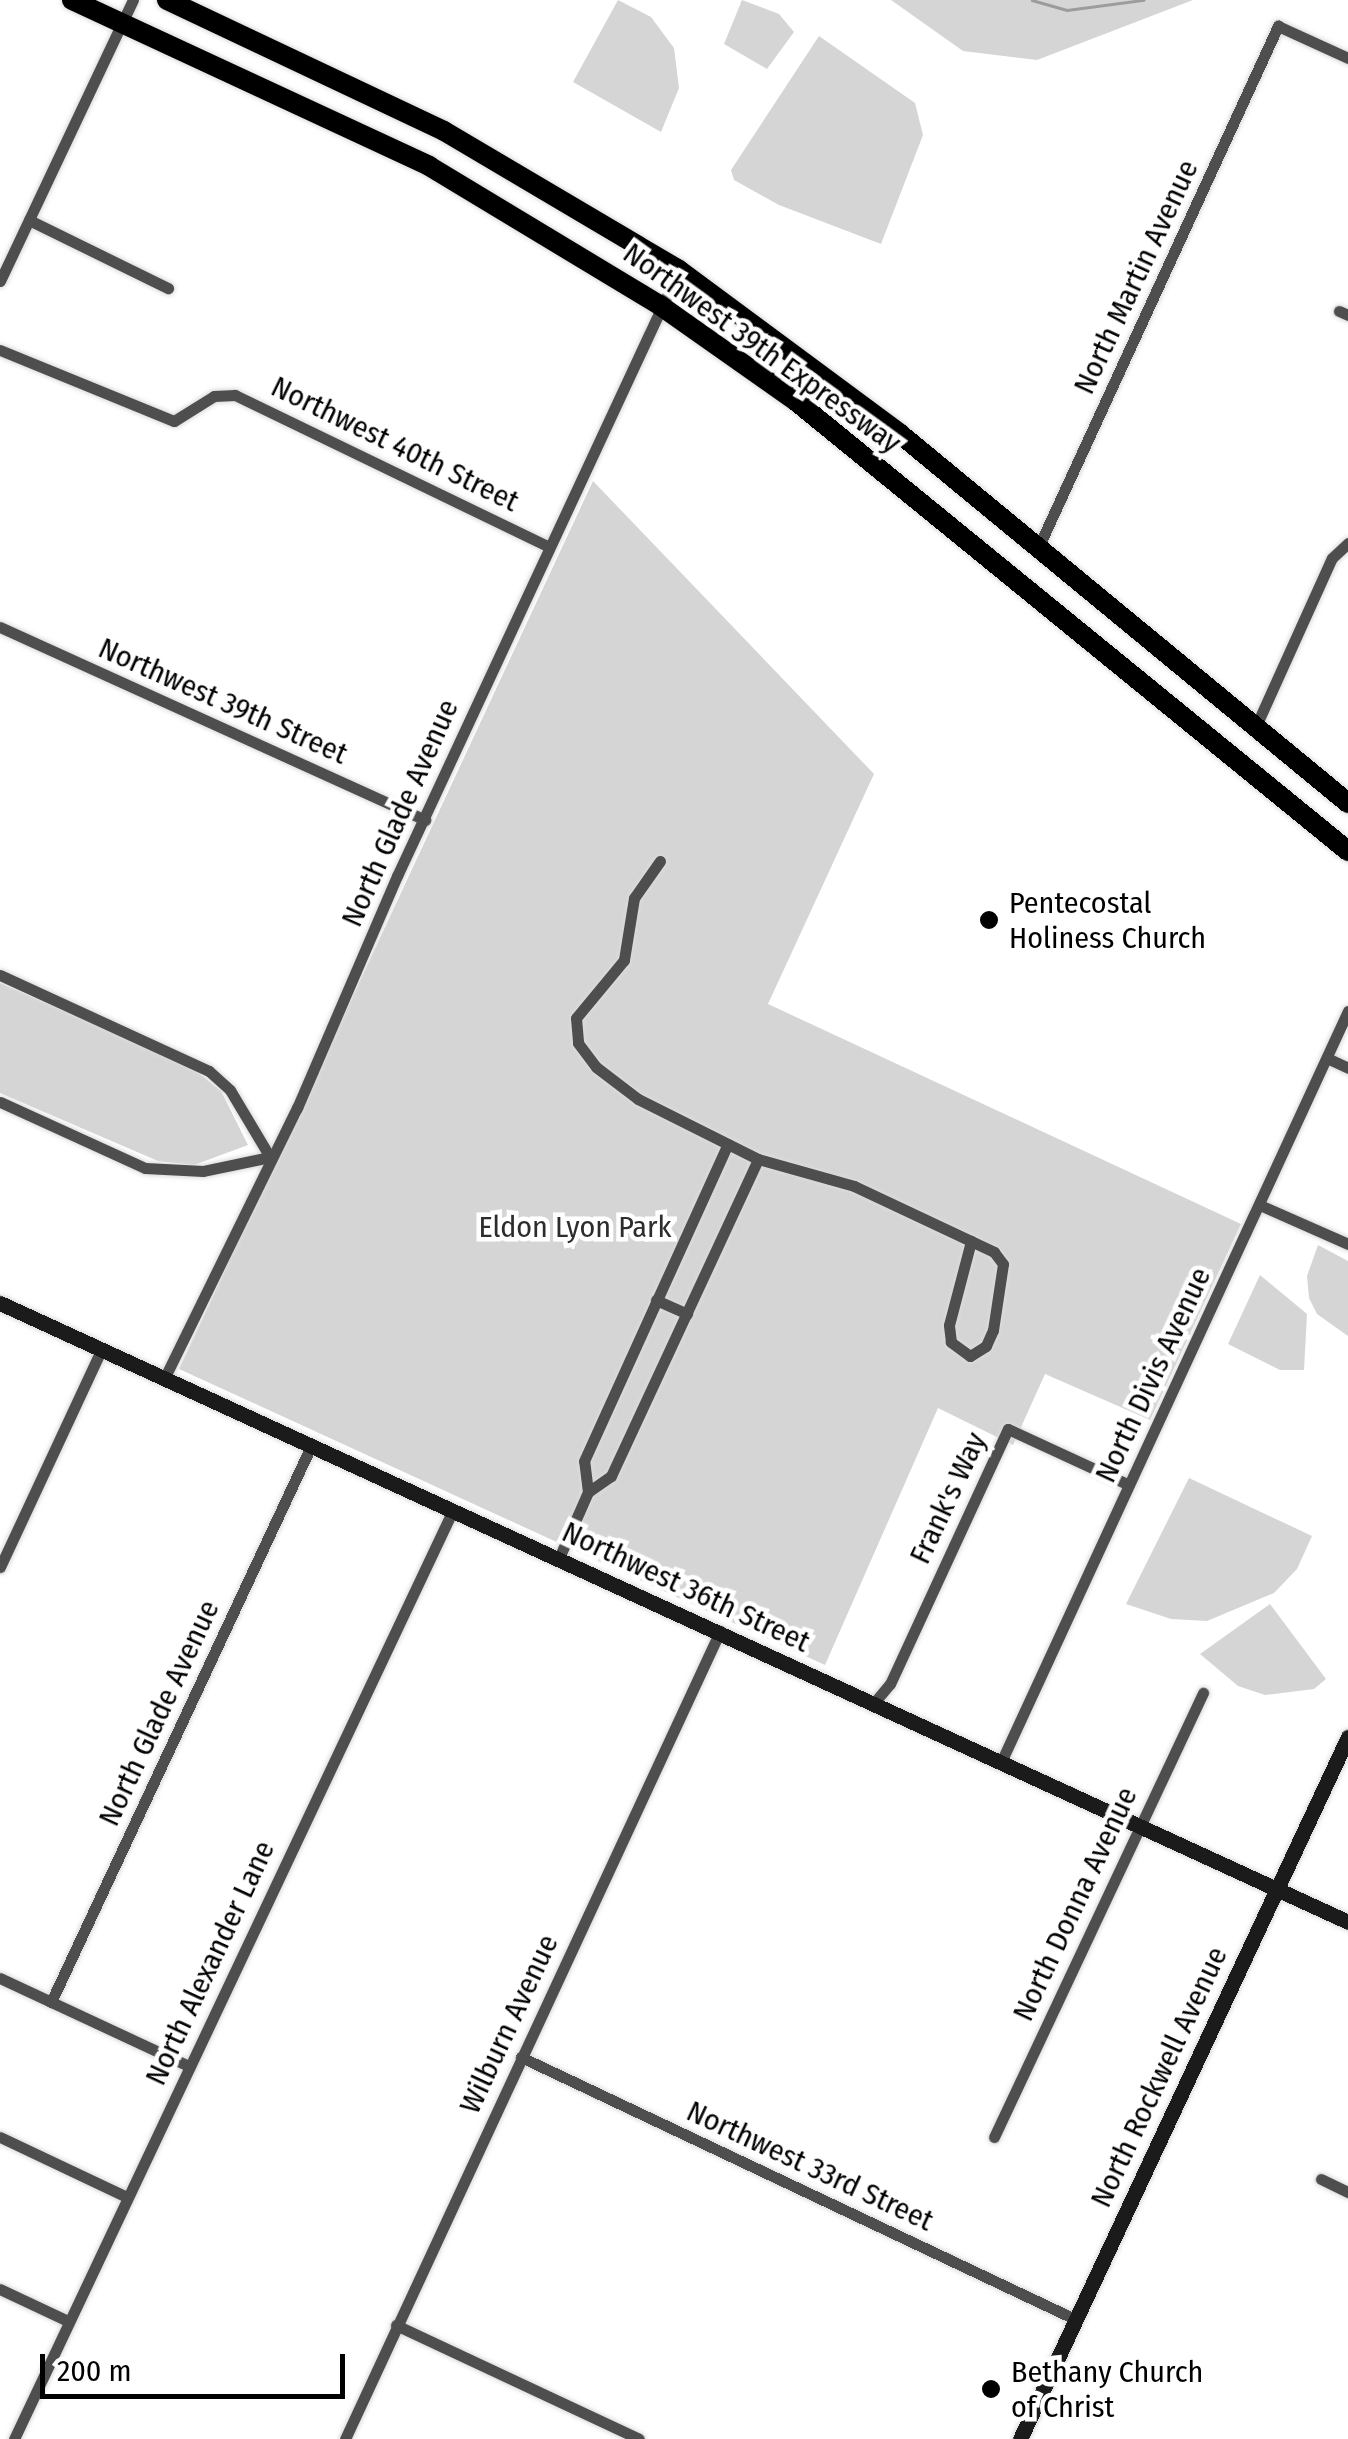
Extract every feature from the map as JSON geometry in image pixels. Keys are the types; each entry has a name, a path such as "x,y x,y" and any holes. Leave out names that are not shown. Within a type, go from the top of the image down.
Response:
{"highway":[{"name":"Northwest 39th Expressway","path":"72,0 428,166 661,306 798,402 1348,852"},
{"name":"Northwest 39th Expressway","path":"167,0 444,131 679,270 828,376 1348,802"},
{"path":"428,166 444,131"},
{"path":"1016,580 1038,548"},
{"path":"1117,662 1143,634"}],"street":[{"path":"0,282 132,0"},
{"name":"North Martin Avenue","path":"1038,548 1278,26 1348,58"},
{"path":"28,220 168,288"},
{"name":"North Glade Avenue","path":"165,1377 679,270"},
{"name":"Northwest 40th Street","path":"0,350 174,422 214,396 234,395 548,546"},
{"path":"1256,726 1332,558 1348,543"},
{"name":"Northwest 39th Street","path":"0,628 424,820"},
{"path":"660,861 634,898 624,960 576,1018 578,1043 596,1067 638,1099 758,1159 854,1186 971,1242 1003,1264 990,1340 970,1356 951,1342 949,1325 971,1242"},
{"path":"0,975 209,1071 230,1090 270,1157 203,1171 145,1168 0,1102"},
{"name":"North Divis Avenue","path":"1002,1760 1262,1206 1348,1011"},
{"path":"1326,1058 1348,1068"},
{"path":"559,1558 588,1492 584,1461 728,1144"},
{"path":"588,1492 611,1476 758,1159"},
{"path":"1262,1206 1348,1244"},
{"path":"656,1300 686,1314"},
{"name":"Northwest 36th Street","path":"0,1303 1348,1922"},
{"path":"0,1566 102,1350"},
{"name":"Frank's Way","path":"872,1704 890,1684 1008,1429 1128,1485"},
{"name":"North Glade Avenue","path":"51,2002 312,1444"},
{"name":"North Alexander Lane","path":"14,2439 66,2320 453,1510"},
{"name":"Wilburn Avenue","path":"345,2439 720,1631"},
{"name":"North Donna Avenue","path":"994,2138 1203,1692"},
{"name":"North Rockwell Avenue","path":"1020,2439 1348,1737"},
{"path":"0,1978 188,2066"},
{"name":"Northwest 33rd Street","path":"521,2057 1076,2320"},
{"path":"0,2136 126,2197"},
{"path":"1321,2179 1348,2192"},
{"path":"0,2289 66,2320"},
{"path":"396,2325 639,2439"}],"green space":[{"path":"618,0 651,17 674,48 679,88 661,132 573,82"},
{"path":"742,0 779,14 794,32 767,69 724,44"},
{"path":"891,0 1193,0 1037,60 963,51"},
{"path":"819,36 915,103 923,135 881,244 779,205 734,180 731,170"},
{"name":"Eldon Lyon Park","path":"593,481 874,774 768,1004 1241,1224 1150,1420 1045,1374 1013,1445 938,1408 825,1665 179,1369"},
{"path":"0,983 191,1067 221,1091 248,1145 194,1165 158,1161 0,1093"},
{"path":"1318,1245 1348,1261 1348,1336 1317,1314 1309,1298 1307,1276"},
{"path":"1260,1275 1307,1314 1304,1370 1280,1370 1228,1344"},
{"path":"1189,1478 1312,1536 1297,1569 1274,1593 1207,1621 1171,1619 1126,1604"},
{"path":"1270,1604 1326,1679 1314,1689 1265,1695 1238,1686 1200,1654"}],"waterway":[{"path":"1032,0 1067,10 1143,0"}],"place":[{"name":"Pentecostal Holiness Church","path":"989,920"},
{"name":"Bethany Church of Christ","path":"991,2389"}]}
